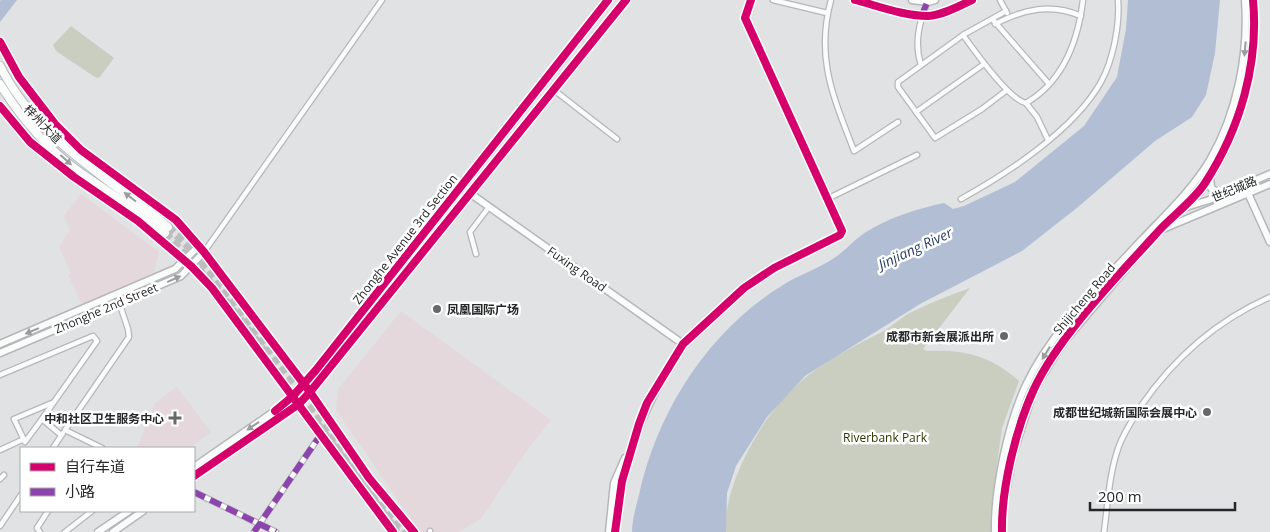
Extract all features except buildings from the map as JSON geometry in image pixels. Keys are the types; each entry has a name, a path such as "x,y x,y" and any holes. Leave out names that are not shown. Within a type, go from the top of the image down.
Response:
{"highway":[{"name":"梓州大道","path":"0,66 22,104 56,140 167,230 73,167 36,133 0,84"}],"main road":[{"name":"Zhonghe Avenue 3rd Section","path":"195,466 282,406 304,384 608,0"},
{"path":"195,475 300,404 626,0"},
{"path":"855,0 928,16 948,11 972,0"},
{"path":"912,0 935,0"},
{"name":"Shijicheng Road","path":"995,532 995,513 1004,452 1026,385 1055,339 1102,282 1197,179 1210,159 1228,118 1244,59 1245,0"},
{"path":"1158,231 1204,185 1234,127 1246,89 1253,50 1253,0"},
{"path":"0,43 19,77 55,124 81,150 176,220 199,246 310,392 369,478 412,531"},
{"path":"0,106 30,142 51,160 138,221 191,266 212,288 300,404 393,532"},
{"path":"1210,173 1212,188 1221,195"},
{"name":"世纪城路","path":"1169,210 1183,208 1221,195 1270,174"},
{"name":"Shijicheng Road","path":"1002,532 1002,512 1012,454 1034,389 1062,344 1158,231 1270,184"},
{"path":"1245,185 1270,242"},
{"name":"Fuxing Road","path":"471,194 683,344"},
{"name":"Zhonghe 2nd Street","path":"0,344 175,269 199,246"},
{"name":"Zhonghe 2nd Street","path":"0,353 180,276 204,252"},
{"path":"609,532 614,483 618,471 630,448 648,403 683,344"},
{"path":"615,532 622,481 630,448"},
{"path":"619,532 630,448"},
{"path":"100,531 128,512"},
{"path":"113,532 142,512"}],"street":[{"path":"204,252 382,0"},
{"path":"683,344 744,288 774,268 840,235 841,228 745,18 751,0"},
{"path":"773,0 828,13"},
{"path":"831,0 824,47 828,82 854,152 898,122"},
{"path":"1000,0 1009,16"},
{"path":"1026,103 1049,84 1068,61 1081,16 1083,0"},
{"path":"961,199 1024,161 1090,99 1102,81 1112,54 1118,0"},
{"path":"921,65 916,44 922,15 928,1"},
{"path":"995,24 1009,16 1036,8 1067,10 1081,16"},
{"path":"1006,11 962,36 898,82 898,86 935,138 975,114 1008,90"},
{"path":"993,18 995,24 1049,84"},
{"path":"962,36 1008,90 1020,102 1026,103 1037,117 1048,140"},
{"path":"916,112 984,64"},
{"path":"554,90 618,139"},
{"path":"827,199 917,155"},
{"path":"476,254 470,232 489,207"},
{"path":"1104,532 1112,470 1119,445 1130,422 1153,389 1188,350 1220,324 1244,309 1270,297"},
{"path":"53,447 129,337 118,302"},
{"path":"0,375 93,336 97,340 25,442 24,440 0,450"},
{"path":"24,440 14,418 53,403"},
{"path":"42,419 61,435"},
{"path":"65,430 100,447"},
{"path":"254,532 321,434"},
{"path":"195,492 276,532"},
{"path":"0,526 20,496"},
{"path":"40,532 37,528 47,512"},
{"path":"65,532 91,512"}],"shaded area":[{"path":"81,194 159,252 154,273 82,305 68,275 71,273 59,247 70,230 64,216"},
{"path":"401,311 551,420 525,453 481,519 458,532 422,532 418,529 336,410 338,389"},
{"name":"中和社区卫生服务中心","path":"177,387 211,432 191,447 137,447 155,403"}],"green space":[{"path":"71,26 114,58 99,78 56,51 53,45"},
{"name":"Riverbank Park","path":"970,288 923,349 927,351 965,353 988,360 1009,372 1019,381 1002,428 992,502 991,532 726,532 728,505 732,488 742,463 769,417 799,383 816,369 882,332 910,313"}],"water":[{"path":"17,0 0,22 0,1"},
{"name":"Jinjiang River","path":"1128,0 1220,0 1215,53 1206,95 1192,117 1155,141 1078,207 1022,251 920,304 805,376 767,417 736,466 727,493 726,532 632,532 634,514 647,464 673,404 690,375 732,325 756,303 783,285 831,260 875,227 904,214 934,205 944,203 953,209 964,206 1015,182 1084,126 1117,77 1126,29"}],"tunnel":[{"path":"168,227 188,246 212,274 405,532"},
{"path":"165,233 218,291"},
{"path":"225,300 265,352"},
{"path":"316,422 397,532"}],"marked path":[{"path":"922,15 928,0"},
{"path":"254,532 321,434"},
{"path":"195,492 276,532"}],"cycle path":[{"path":"275,411 293,396 316,370 608,0"},
{"path":"195,475 299,404 310,392 626,0"},
{"path":"615,532 622,481 639,424 647,403 683,344 744,288 774,268 840,235 842,231 745,18 751,0"},
{"path":"855,0 900,13 919,16 945,12 972,0"},
{"path":"1002,532 1004,497 1011,459 1027,405 1044,369 1073,329 1106,289 1161,228 1200,190 1228,141 1237,118 1250,72 1253,48 1253,0"},
{"path":"0,42 19,77 55,124 81,150 176,220 204,252 310,392 369,478 414,532"},
{"path":"0,106 30,142 74,177 138,221 191,266 212,288 393,532"}],"place":[{"name":"凤凰国际广场","path":"437,309"},
{"name":"成都市新会展派出所","path":"1004,336"},
{"name":"成都世纪城新国际会展中心","path":"1207,412"},
{"name":"中和社区卫生服务中心","path":"175,418"}]}
